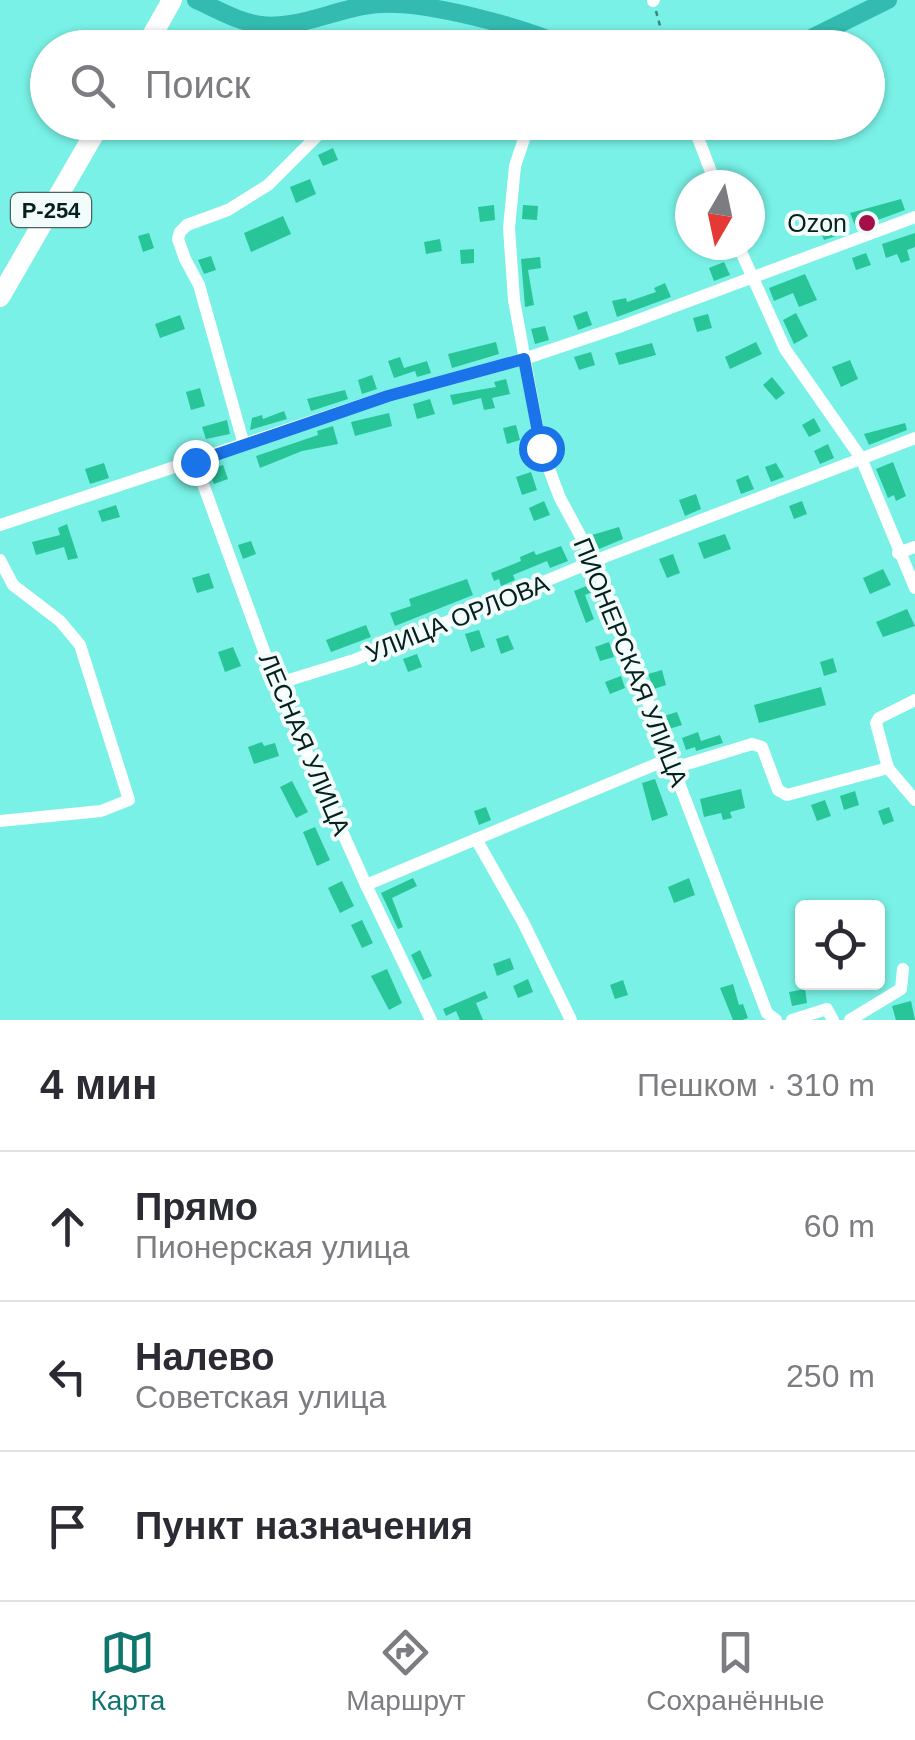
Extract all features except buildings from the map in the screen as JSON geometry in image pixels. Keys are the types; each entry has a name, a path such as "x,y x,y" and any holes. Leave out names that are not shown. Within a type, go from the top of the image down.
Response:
{"highway":[{"path":"155,30 172,0"},
{"name":"Р-254","path":"0,297 92,140"}],"street":[{"path":"244,446 200,285 178,239 187,225 228,210 268,185 313,140"},
{"name":"ПИОНЕРСКАЯ УЛИЦА","path":"523,140 515,166 509,228 514,300 541,448 560,498 594,561 767,1013 776,1020"},
{"path":"699,140 710,170"},
{"path":"0,525 388,396 524,359 915,218"},
{"path":"744,260 784,349 861,458 915,588"},
{"name":"УЛИЦА ОРЛОВА","path":"276,684 354,660 594,561 915,438"},
{"name":"ЛЕСНАЯ УЛИЦА","path":"195,462 276,684 366,886 432,1020"},
{"path":"898,552 915,547"},
{"path":"0,560 13,585 60,620 80,646 128,800 101,812 0,821"},
{"path":"915,700 876,722 888,768 915,800"},
{"path":"366,886 673,763 752,744 762,747 778,790 787,795 888,768"},
{"path":"476,839 524,922 571,1020"},
{"path":"850,1020 901,989 903,969"},
{"path":"792,1020 827,1009 833,1020"}],"path":[{"path":"654,1 661,30"}],"waterway":[{"path":"196,0 261,25 291,24 367,5 402,4 521,30"},
{"path":"827,30 888,0"}],"place":[{"name":"Ozon","path":"867,223"}],"route":[{"path":"195,462 388,396 524,359 541,448"}]}
